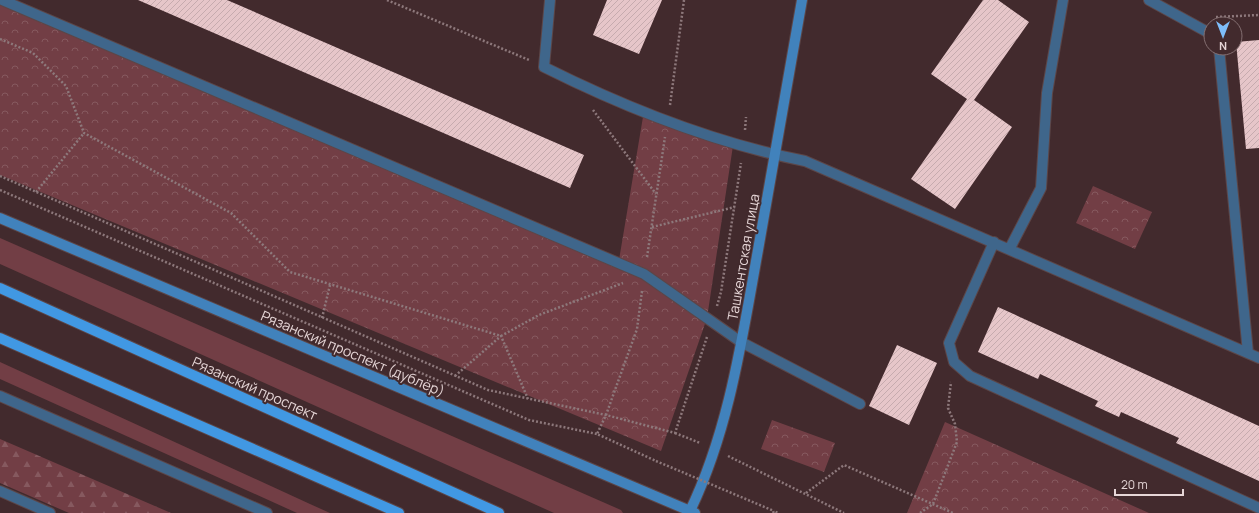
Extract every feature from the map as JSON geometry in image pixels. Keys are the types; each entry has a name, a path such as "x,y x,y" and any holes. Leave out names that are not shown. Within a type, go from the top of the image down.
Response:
{"main road":[{"name":"Ташкентская улица","path":"692,512 729,400 750,303 802,0"},
{"name":"Рязанский проспект (дублёр)","path":"0,218 692,512"},
{"name":"Рязанский проспект","path":"0,288 499,513"},
{"path":"0,338 399,513"}],"street":[{"path":"2,0 644,274 741,342 860,404"},
{"path":"550,0 544,67 667,122 776,155 805,161 1010,248 1259,358"},
{"path":"1010,248 1041,188 1046,92 1063,0"},
{"path":"1149,0 1203,30"},
{"path":"1220,56 1248,353"},
{"path":"994,242 949,343 954,362 970,376 1259,508"},
{"path":"0,396 267,513"},
{"path":"0,491 50,513"}],"path":[{"path":"387,0 544,67"},
{"path":"597,434 606,415 637,329 684,0"},
{"path":"1236,16 1259,15"},
{"path":"0,38 33,53 66,86 84,133 231,213 290,272 501,336 528,399"},
{"path":"590,106 656,194"},
{"path":"36,192 84,133"},
{"path":"0,176 488,390 606,415"},
{"path":"0,190 528,420 597,434 656,462 778,513"},
{"path":"652,227 735,207"},
{"path":"455,376 501,336 538,315 644,274"},
{"path":"322,318 330,284"},
{"path":"920,513 933,504 957,442 955,424 948,408 954,362"},
{"path":"744,465 806,493 844,513"},
{"path":"806,493 844,465 953,513"}],"green space":[{"path":"0,5 618,266 644,111 734,139 707,318 661,451 0,175"},
{"path":"1093,186 1152,212 1135,249 1076,223"},
{"path":"0,238 621,510 623,513 554,513 0,264"},
{"path":"0,362 330,513 297,513 0,379"},
{"path":"772,420 835,443 824,472 761,449"},
{"path":"945,422 1149,513 907,513"},
{"path":"0,439 171,513 69,513 0,483"}],"building":[{"path":"138,0 227,0 584,155 570,188"},
{"path":"607,0 662,0 639,54 593,35"},
{"path":"983,0 998,0 1029,22 974,100 1012,127 955,209 911,179 967,99 931,74"},
{"path":"1259,40 1259,148 1246,149 1237,56 1243,56 1243,41"},
{"path":"998,307 1259,426 1259,481 1176,443 1179,438 1121,412 1119,417 1095,406 1098,401 1040,374 1038,379 978,352"},
{"path":"897,345 937,363 909,425 869,406"}]}
